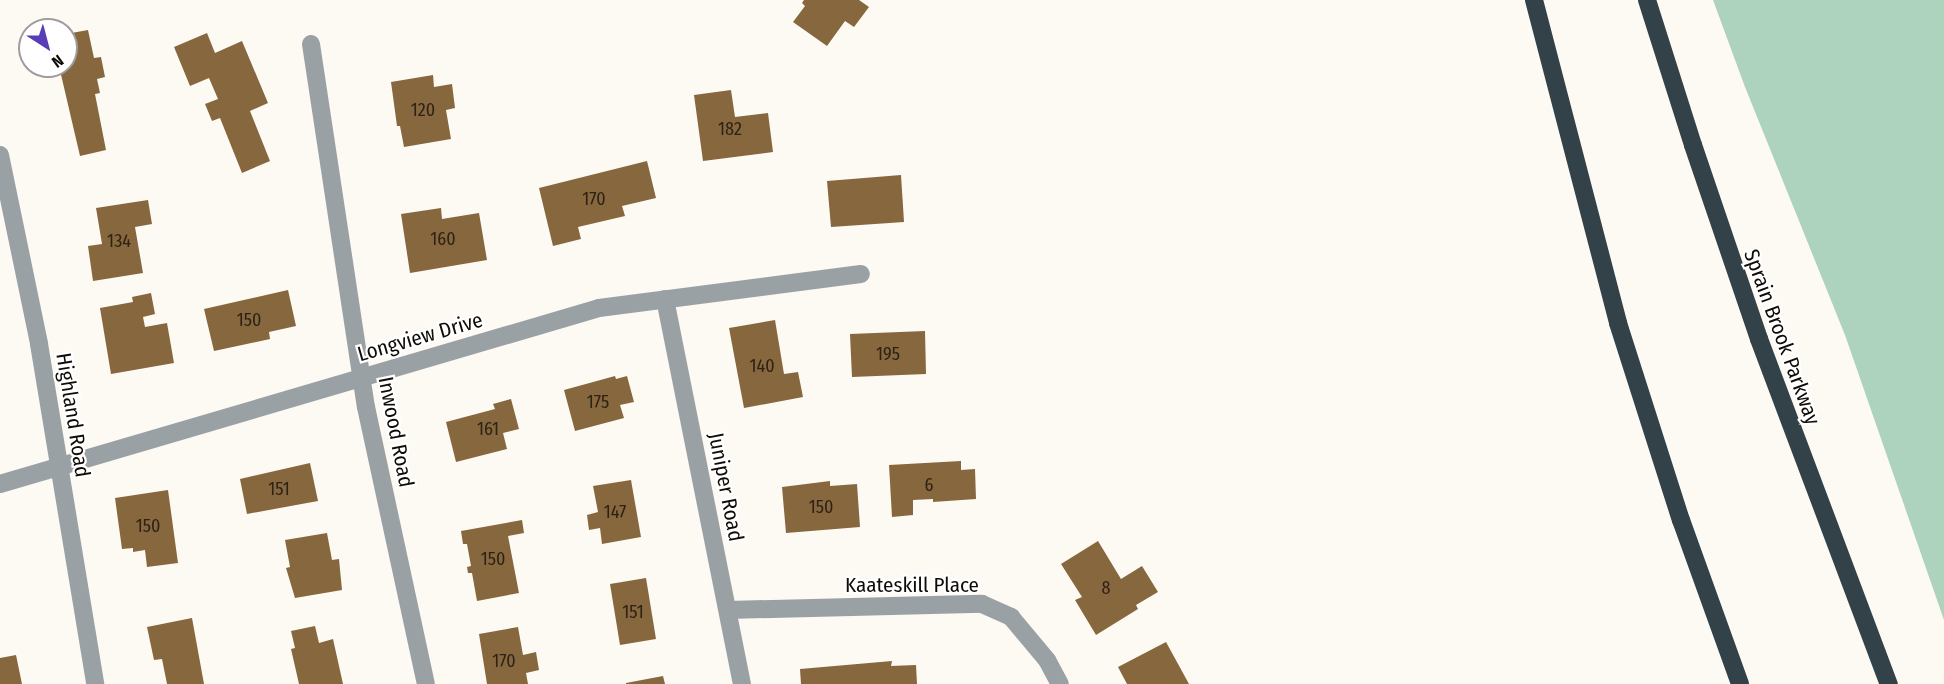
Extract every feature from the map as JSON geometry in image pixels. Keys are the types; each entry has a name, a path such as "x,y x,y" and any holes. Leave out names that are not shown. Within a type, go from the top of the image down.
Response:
{"highway":[{"path":"1534,0 1618,323 1681,520 1740,684"},
{"name":"Sprain Brook Parkway","path":"1647,0 1693,145 1759,339 1889,684"}],"street":[{"name":"Inwood Road","path":"311,44 366,407 426,684"},
{"name":"Highland Road","path":"0,155 39,344 95,684"},
{"name":"Longview Drive","path":"0,484 58,465 599,308 861,274"},
{"name":"Juniper Road","path":"665,299 742,684"},
{"name":"Kaateskill Place","path":"728,610 982,604 1011,617 1047,660 1060,684"}],"green space":[{"path":"1713,0 1944,0 1944,620 1845,335 1745,87"}],"building":[{"path":"804,0 859,0 869,7 854,27 845,21 827,46 793,22 805,6 802,3"},
{"path":"88,30 94,58 101,57 105,77 97,79 100,93 95,94 106,150 80,156 62,78 78,78 78,32"},
{"path":"207,33 215,53 242,41 268,103 250,111 270,161 242,173 220,118 212,121 205,104 218,99 209,78 190,86 174,47"},
{"path":"433,75 434,87 452,84 455,108 446,110 451,139 404,147 400,126 397,126 391,82"},
{"path":"731,90 735,117 768,113 773,152 703,161 694,95"},
{"path":"647,161 656,198 622,206 625,216 578,227 581,239 553,246 539,188"},
{"path":"901,175 904,222 831,227 827,181"},
{"path":"148,200 152,224 135,227 143,273 93,281 88,246 102,244 96,208"},
{"path":"441,208 442,219 479,213 487,260 410,273 401,214"},
{"path":"288,290 296,326 269,332 270,339 214,351 204,309"},
{"path":"151,293 155,314 143,317 145,327 167,323 174,363 111,374 100,308 133,302 132,297"},
{"path":"775,320 784,374 798,372 803,397 744,408 729,328"},
{"path":"925,331 926,374 852,377 850,334"},
{"path":"615,376 616,379 627,376 634,402 620,405 624,418 575,431 564,390"},
{"path":"511,399 519,429 503,433 507,449 456,462 446,422 495,409 493,404"},
{"path":"961,461 961,470 975,469 976,499 933,502 933,499 913,500 913,515 892,517 889,465"},
{"path":"310,463 318,501 247,514 240,479"},
{"path":"631,480 641,537 602,544 600,528 589,530 587,515 598,512 593,486"},
{"path":"830,481 830,486 857,484 860,527 786,533 782,487"},
{"path":"168,490 178,563 147,567 145,550 133,552 133,548 122,549 115,498"},
{"path":"522,520 524,533 508,536 519,593 477,601 472,573 468,573 467,567 471,566 467,544 463,544 461,531"},
{"path":"327,533 332,560 339,559 342,590 295,598 286,568 290,567 285,540"},
{"path":"1098,541 1121,579 1142,566 1158,592 1136,605 1138,609 1096,635 1075,600 1082,597 1061,564"},
{"path":"646,578 656,639 620,645 610,584"},
{"path":"192,618 204,684 167,684 162,659 154,660 147,627"},
{"path":"315,626 319,643 333,639 343,684 299,684 291,649 295,648 291,631"},
{"path":"518,627 523,655 536,652 539,670 526,673 528,684 487,684 479,634"},
{"path":"1166,642 1189,684 1127,684 1118,667"},
{"path":"16,655 22,684 0,684 0,658"},
{"path":"892,661 891,666 916,665 917,684 801,684 800,669"},
{"path":"663,676 665,684 626,684 626,683"}]}
